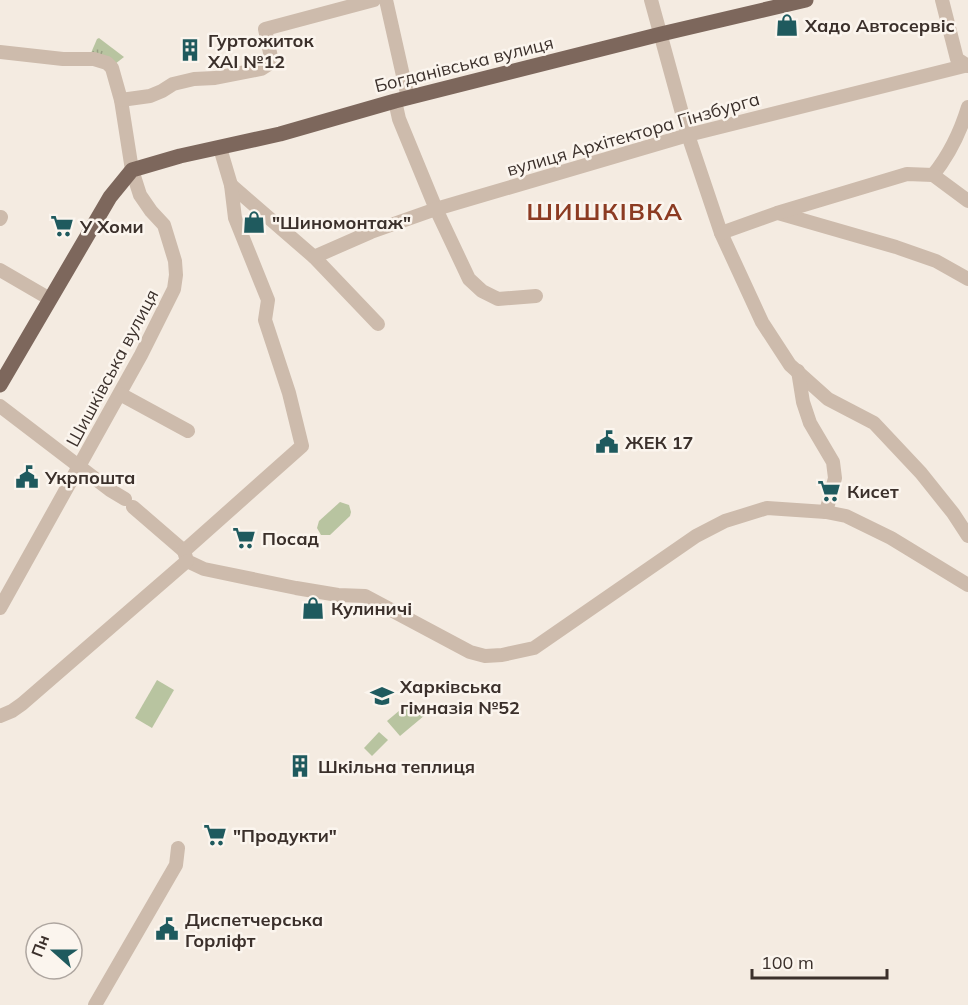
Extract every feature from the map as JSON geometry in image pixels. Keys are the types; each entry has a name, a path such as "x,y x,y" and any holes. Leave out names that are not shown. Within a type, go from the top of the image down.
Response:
{"main road":[{"name":"Богданівська вулиця","path":"132,170 180,156 280,134 402,100 661,34 806,0"},
{"path":"0,385 114,192 132,170"}],"street":[{"path":"121,100 150,96 173,84 194,79 215,78 261,69 272,62 265,29 374,0"},
{"path":"386,0 402,100 399,119 436,209 470,279 482,291 498,299 536,296"},
{"path":"651,0 688,135 721,233 762,322 790,365 828,399 874,423 921,473 968,536"},
{"path":"942,0 957,59 968,66"},
{"name":"Шишківська вулиця","path":"0,52 63,59 94,59 107,63 112,68 121,100 132,170 140,195 164,225 175,261 176,275 174,289 120,394 0,608"},
{"name":"вулиця Архітектора Гінзбурга","path":"314,257 371,232 436,209 688,135 968,66"},
{"path":"933,175 960,133 968,107"},
{"path":"0,716 22,704 302,446 289,393 265,320 268,300 235,218 231,185 220,148"},
{"path":"721,233 777,213 907,174 933,175 968,201"},
{"path":"231,185 314,257 378,324"},
{"path":"777,213 896,247 936,261 968,279"},
{"path":"0,270 51,299"},
{"path":"798,371 803,402 810,423 833,462 836,478 826,512"},
{"path":"120,394 188,431"},
{"path":"0,406 129,503 185,556 204,569 331,594 364,596 470,652 484,656 502,655 534,648 696,536 725,521 767,508 826,512 846,516 891,538 968,585"},
{"path":"95,1005 176,865 178,848"}],"green space":[{"path":"99,38 124,57 115,64 91,53"},
{"path":"340,502 349,505 350,516 330,535 321,535 317,528 319,521"},
{"path":"157,680 174,690 152,728 135,718"},
{"path":"412,700 425,715 400,736 387,721"},
{"path":"379,732 388,740 372,756 364,748"}],"place":[{"name":"Хадо Автосервіс","path":"787,25"},
{"name":"Гуртожиток ХАІ №12","path":"190,50"},
{"name":"\"Шиномонтаж\"","path":"254,222"},
{"name":"У Хоми","path":"62,226"},
{"name":"ЖЕК 17","path":"607,442"},
{"name":"Укрпошта","path":"27,477"},
{"name":"Кисет","path":"829,491"},
{"name":"Посад","path":"244,538"},
{"name":"Кулиничі","path":"313,608"},
{"name":"Харківська гімназія №52","path":"382,696"},
{"name":"Шкільна теплиця","path":"300,766"},
{"name":"\"Продукти\"","path":"215,835"},
{"name":"Диспетчерська Горліфт","path":"167,929"}],"district":[{"name":"ШИШКІВКА","path":"605,211"}]}
